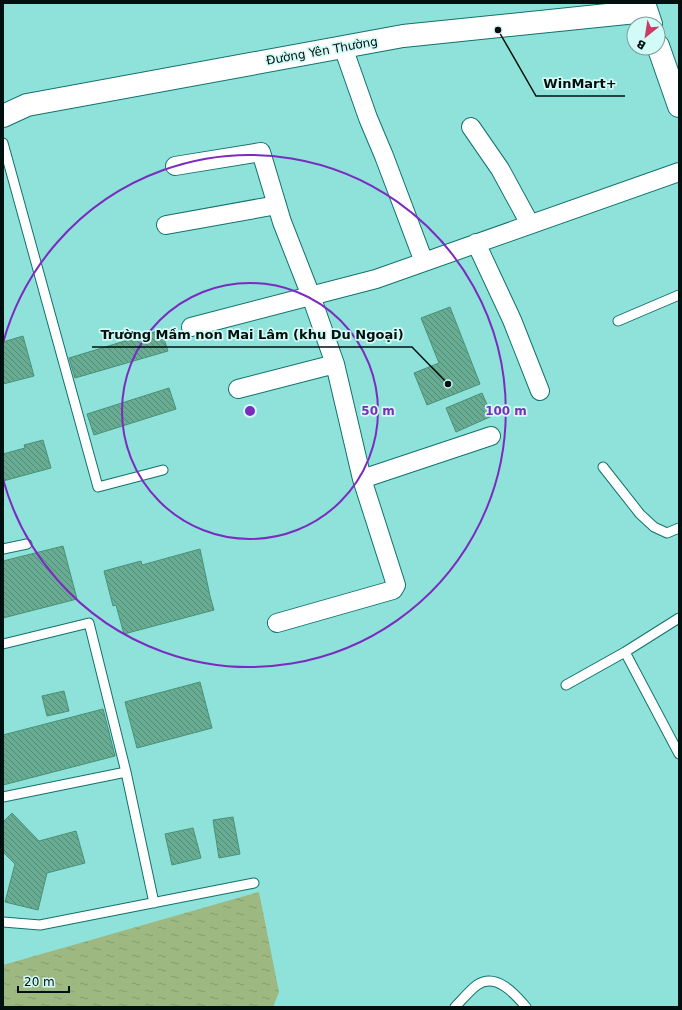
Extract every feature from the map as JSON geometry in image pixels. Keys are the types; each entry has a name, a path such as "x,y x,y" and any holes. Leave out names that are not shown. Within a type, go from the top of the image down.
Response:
{"main road":[{"name":"Đường Yên Thường","path":"3,116 27,105 403,36 580,10 647,13"},
{"path":"662,56 679,106"}],"street":[{"path":"343,47 368,118 424,262"},
{"path":"471,127 500,169 530,224"},
{"path":"175,166 260,152 282,222 311,296 335,364 362,479 396,585 393,590 277,623"},
{"path":"191,327 376,279 679,172"},
{"path":"166,225 277,206"},
{"path":"476,243 512,320 540,391"},
{"path":"238,389 335,364"},
{"path":"362,479 491,436"}],"lane":[{"path":"3,143 98,487 162,470"},
{"path":"618,321 679,295"},
{"path":"603,467 640,514 654,527 667,533 679,528"},
{"path":"3,549 27,544"},
{"path":"566,685 625,652 679,618"},
{"path":"3,644 89,623 126,772 154,903"},
{"path":"625,652 679,754"},
{"path":"3,797 126,772"},
{"path":"3,922 40,925 254,883"},
{"path":"455,1007 477,985 489,981 506,986 526,1007"}],"water":[{"path":"259,892 279,992 273,1007 3,1007 3,965"}],"building":[{"path":"450,307 480,384 427,405 414,373 439,363 421,318"},
{"path":"161,330 168,351 75,378 69,358"},
{"path":"23,336 34,376 3,384 3,342"},
{"path":"169,388 176,409 94,435 87,414"},
{"path":"482,393 492,416 456,432 446,408"},
{"path":"43,440 51,468 3,481 3,454 25,448 24,445"},
{"path":"63,546 77,599 3,618 3,561"},
{"path":"200,549 214,610 124,634 116,605 113,606 104,571 141,561 142,565"},
{"path":"200,682 212,728 137,748 125,702"},
{"path":"64,691 69,711 47,716 42,696"},
{"path":"103,709 115,756 3,785 3,735"},
{"path":"12,813 39,841 76,831 85,863 47,873 38,910 5,902 15,864 3,852 3,822"},
{"path":"233,817 240,854 219,858 213,820"},
{"path":"193,828 201,858 172,865 165,834"}],"place":[{"name":"WinMart+","path":"498,30"},
{"name":"Trường Mầm non Mai Lâm (khu Du Ngoại)","path":"448,384"}]}
